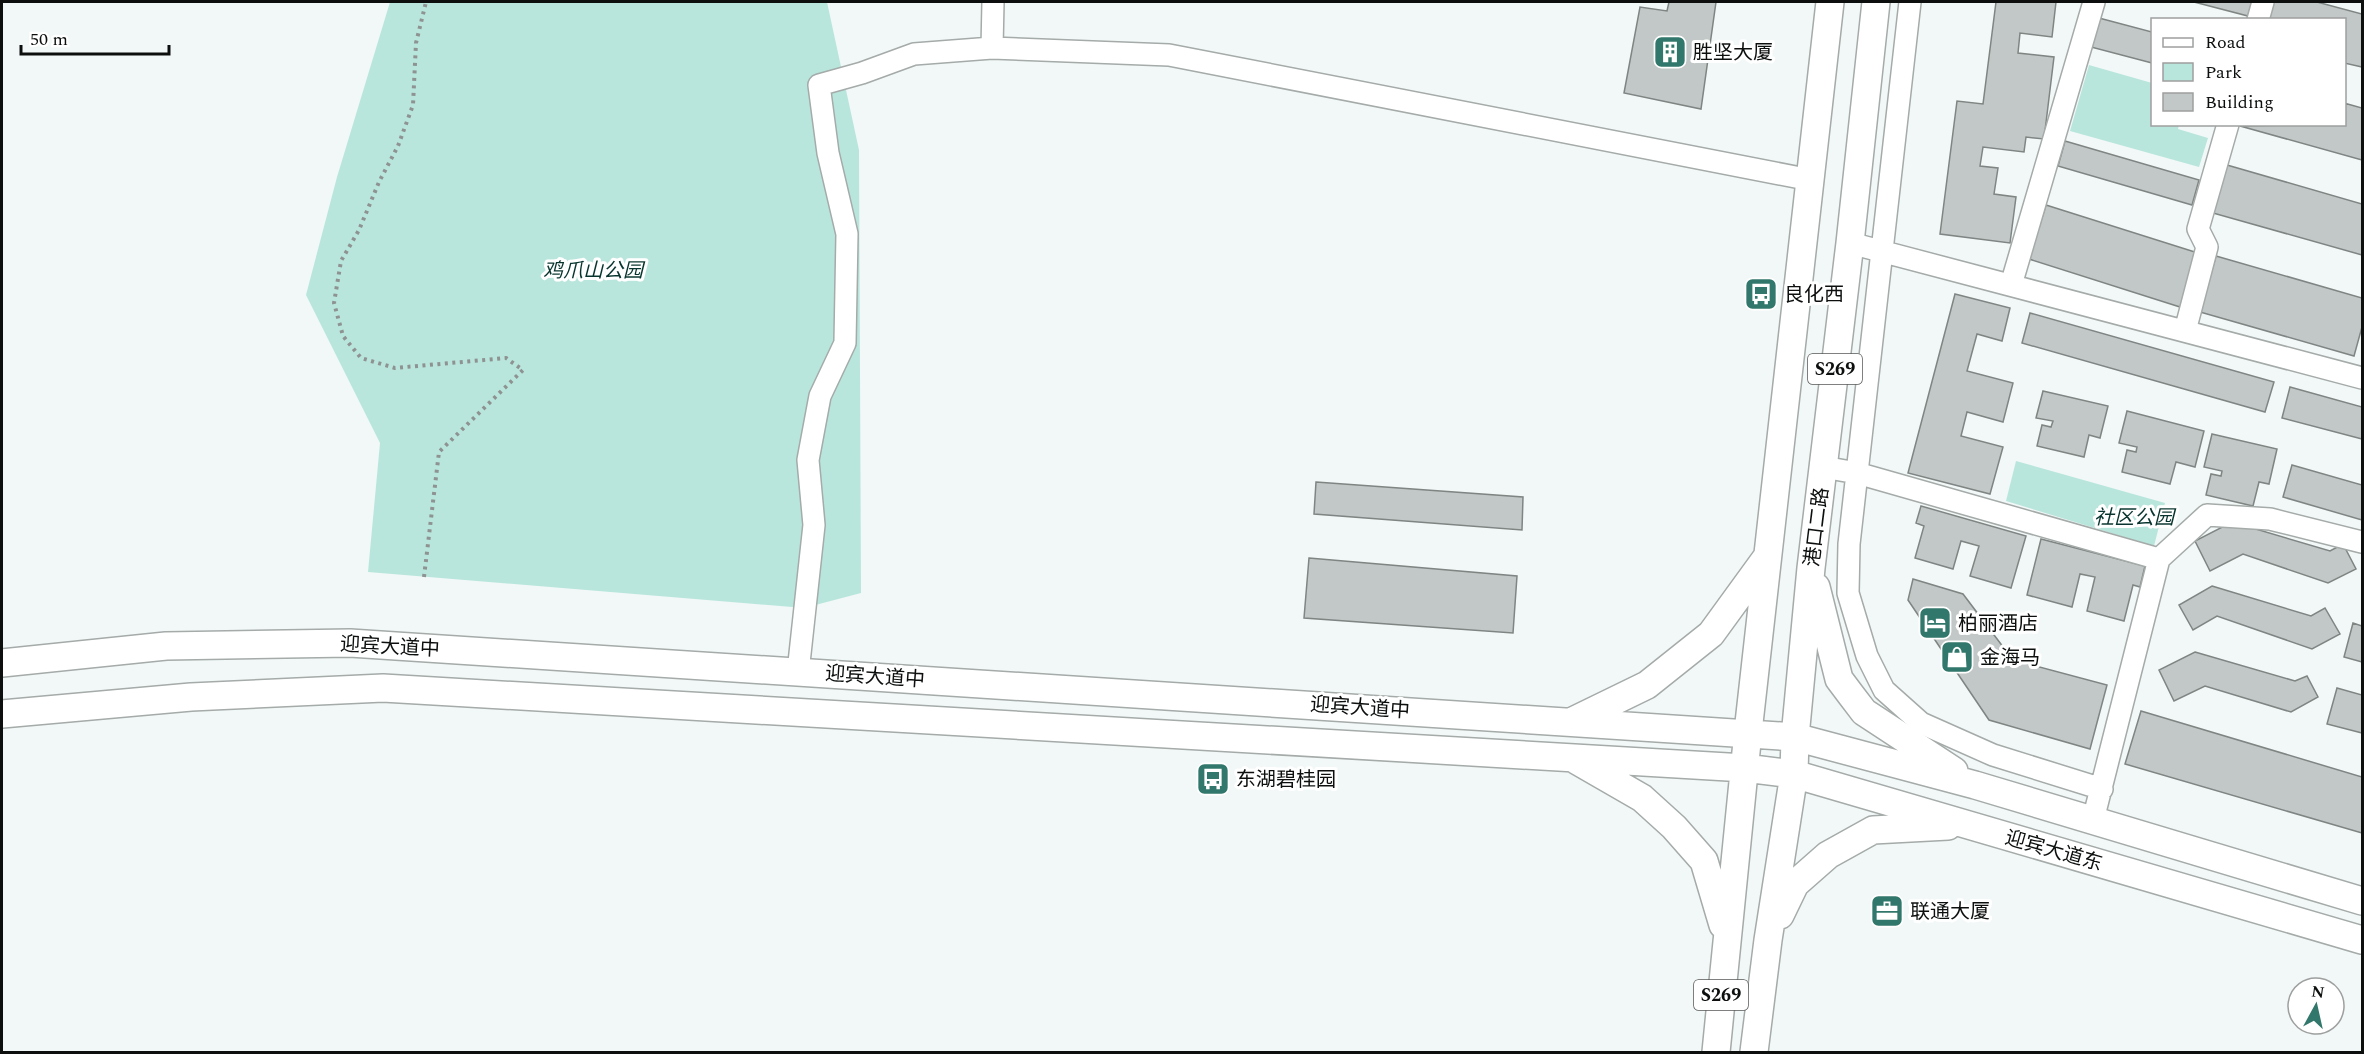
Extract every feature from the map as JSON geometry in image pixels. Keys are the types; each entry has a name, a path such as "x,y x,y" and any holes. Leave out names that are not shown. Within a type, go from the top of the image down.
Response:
{"main road":[{"name":"S269","path":"1716,1053 1748,732 1830,2"},
{"name":"港口二路","path":"1755,1053 1768,940 1794,774 1795,737 1811,568 1876,2"},
{"path":"1781,454 1823,464"},
{"path":"1572,721 1647,685 1711,634 1768,556"},
{"path":"1811,568 1839,679 1864,712 1975,784"},
{"name":"迎宾大道中","path":"2,663 166,646 350,643 1748,732"},
{"name":"迎宾大道中","path":"2,714 191,698 383,688 1745,768"},
{"path":"1519,754 1524,718"},
{"name":"迎宾大道东","path":"1748,732 1795,737 1975,784 2362,901"},
{"path":"1569,757 1642,798 1674,826 1704,861 1727,939"},
{"name":"迎宾大道东","path":"1745,768 1794,774 2362,940"},
{"path":"1768,940 1795,884 1828,855 1874,830 1968,825"}],"street":[{"path":"992,48 993,2"},
{"path":"1910,2 1849,544 1848,593 1867,656 1884,690 1920,723 1993,754 2102,789"},
{"path":"2011,285 2094,2"},
{"path":"2259,18 2263,2"},
{"path":"798,672 814,525 808,460 820,396 845,343 847,234 828,153 819,86 914,54 992,48 1169,55 1811,180"},
{"path":"2185,331 2207,247 2198,229 2227,126"},
{"path":"1850,243 2362,376"},
{"path":"1823,464 2159,559"},
{"path":"2093,820 2159,559 2207,515 2270,519 2362,542"}],"path":[{"path":"424,577 439,452 523,370 506,358 395,368 361,358 343,336 334,303 341,261 359,230 379,182 398,146 413,105 416,43 426,2"}],"green space":[{"name":"鸡爪山公园","path":"390,2 827,2 859,150 861,593 804,608 368,572 380,443 306,295 337,177"},
{"path":"2089,65 2151,83 2151,126 2179,126 2178,129 2208,138 2199,167 2070,131"},
{"name":"社区公园","path":"2016,461 2165,503 2154,546 2006,501"}],"building":[{"name":"胜坚大厦","path":"1669,2 1716,2 1701,109 1624,93 1640,7 1667,11"},
{"path":"1996,2 2056,2 2052,37 2020,33 2018,53 2054,57 2044,139 2026,137 2024,152 1983,147 1980,166 1998,168 1994,194 2016,197 2010,243 1940,234 1957,101 1983,104"},
{"path":"2194,2 2252,2 2248,16"},
{"path":"2273,2 2317,2 2362,14 2362,67 2346,63 2346,18 2269,18"},
{"path":"2099,18 2151,32 2151,63 2091,47"},
{"path":"2346,104 2362,108 2362,160 2240,126 2346,126"},
{"path":"2065,141 2199,180 2192,205 2058,166"},
{"path":"2227,165 2362,204 2362,255 2213,213"},
{"path":"2046,205 2198,253 2180,307 2029,259"},
{"path":"2216,256 2362,298 2362,327 2354,356 2200,312"},
{"path":"1955,294 2010,308 2002,341 1977,334 1967,371 2013,383 2003,422 1967,412 1961,436 2003,447 1990,494 1908,473"},
{"path":"2030,313 2274,382 2265,412 2022,343"},
{"path":"2290,387 2362,407 2362,439 2282,418"},
{"path":"2043,391 2108,406 2100,438 2089,435 2084,457 2037,446 2042,425 2051,427 2053,421 2036,418"},
{"path":"2127,411 2204,431 2195,467 2176,462 2170,484 2122,472 2127,450 2136,452 2137,447 2119,443"},
{"path":"2212,434 2277,449 2269,484 2259,482 2253,506 2206,495 2211,474 2221,476 2222,471 2204,467"},
{"path":"2292,465 2362,485 2362,520 2283,497"},
{"path":"1316,482 1523,497 1522,530 1314,514"},
{"path":"1921,506 2026,536 2011,588 1970,576 1979,546 1961,541 1953,569 1915,558 1924,526 1916,523"},
{"path":"2232,522 2330,551 2343,544 2356,569 2328,583 2243,554 2210,571 2195,541"},
{"path":"2041,539 2145,566 2140,587 2133,585 2124,621 2087,611 2095,577 2080,574 2072,607 2027,595"},
{"path":"1309,558 1517,576 1513,633 1304,618"},
{"path":"1913,579 1963,594 2013,660 2107,685 2090,749 1989,720 1908,600"},
{"path":"2212,586 2311,616 2325,608 2340,634 2312,649 2217,616 2193,630 2179,605"},
{"path":"2353,623 2362,626 2362,662 2344,657"},
{"path":"2195,652 2295,681 2307,676 2318,697 2291,712 2205,686 2174,701 2159,670"},
{"path":"2337,688 2362,695 2362,733 2327,724"},
{"path":"2141,711 2362,777 2362,833 2125,764"}],"place":[{"name":"胜坚大厦","path":"1670,52"},
{"name":"良化西","path":"1761,294"},
{"name":"柏丽酒店","path":"1935,623"},
{"name":"金海马","path":"1957,657"},
{"name":"东湖碧桂园","path":"1213,779"},
{"name":"联通大厦","path":"1887,911"}]}
